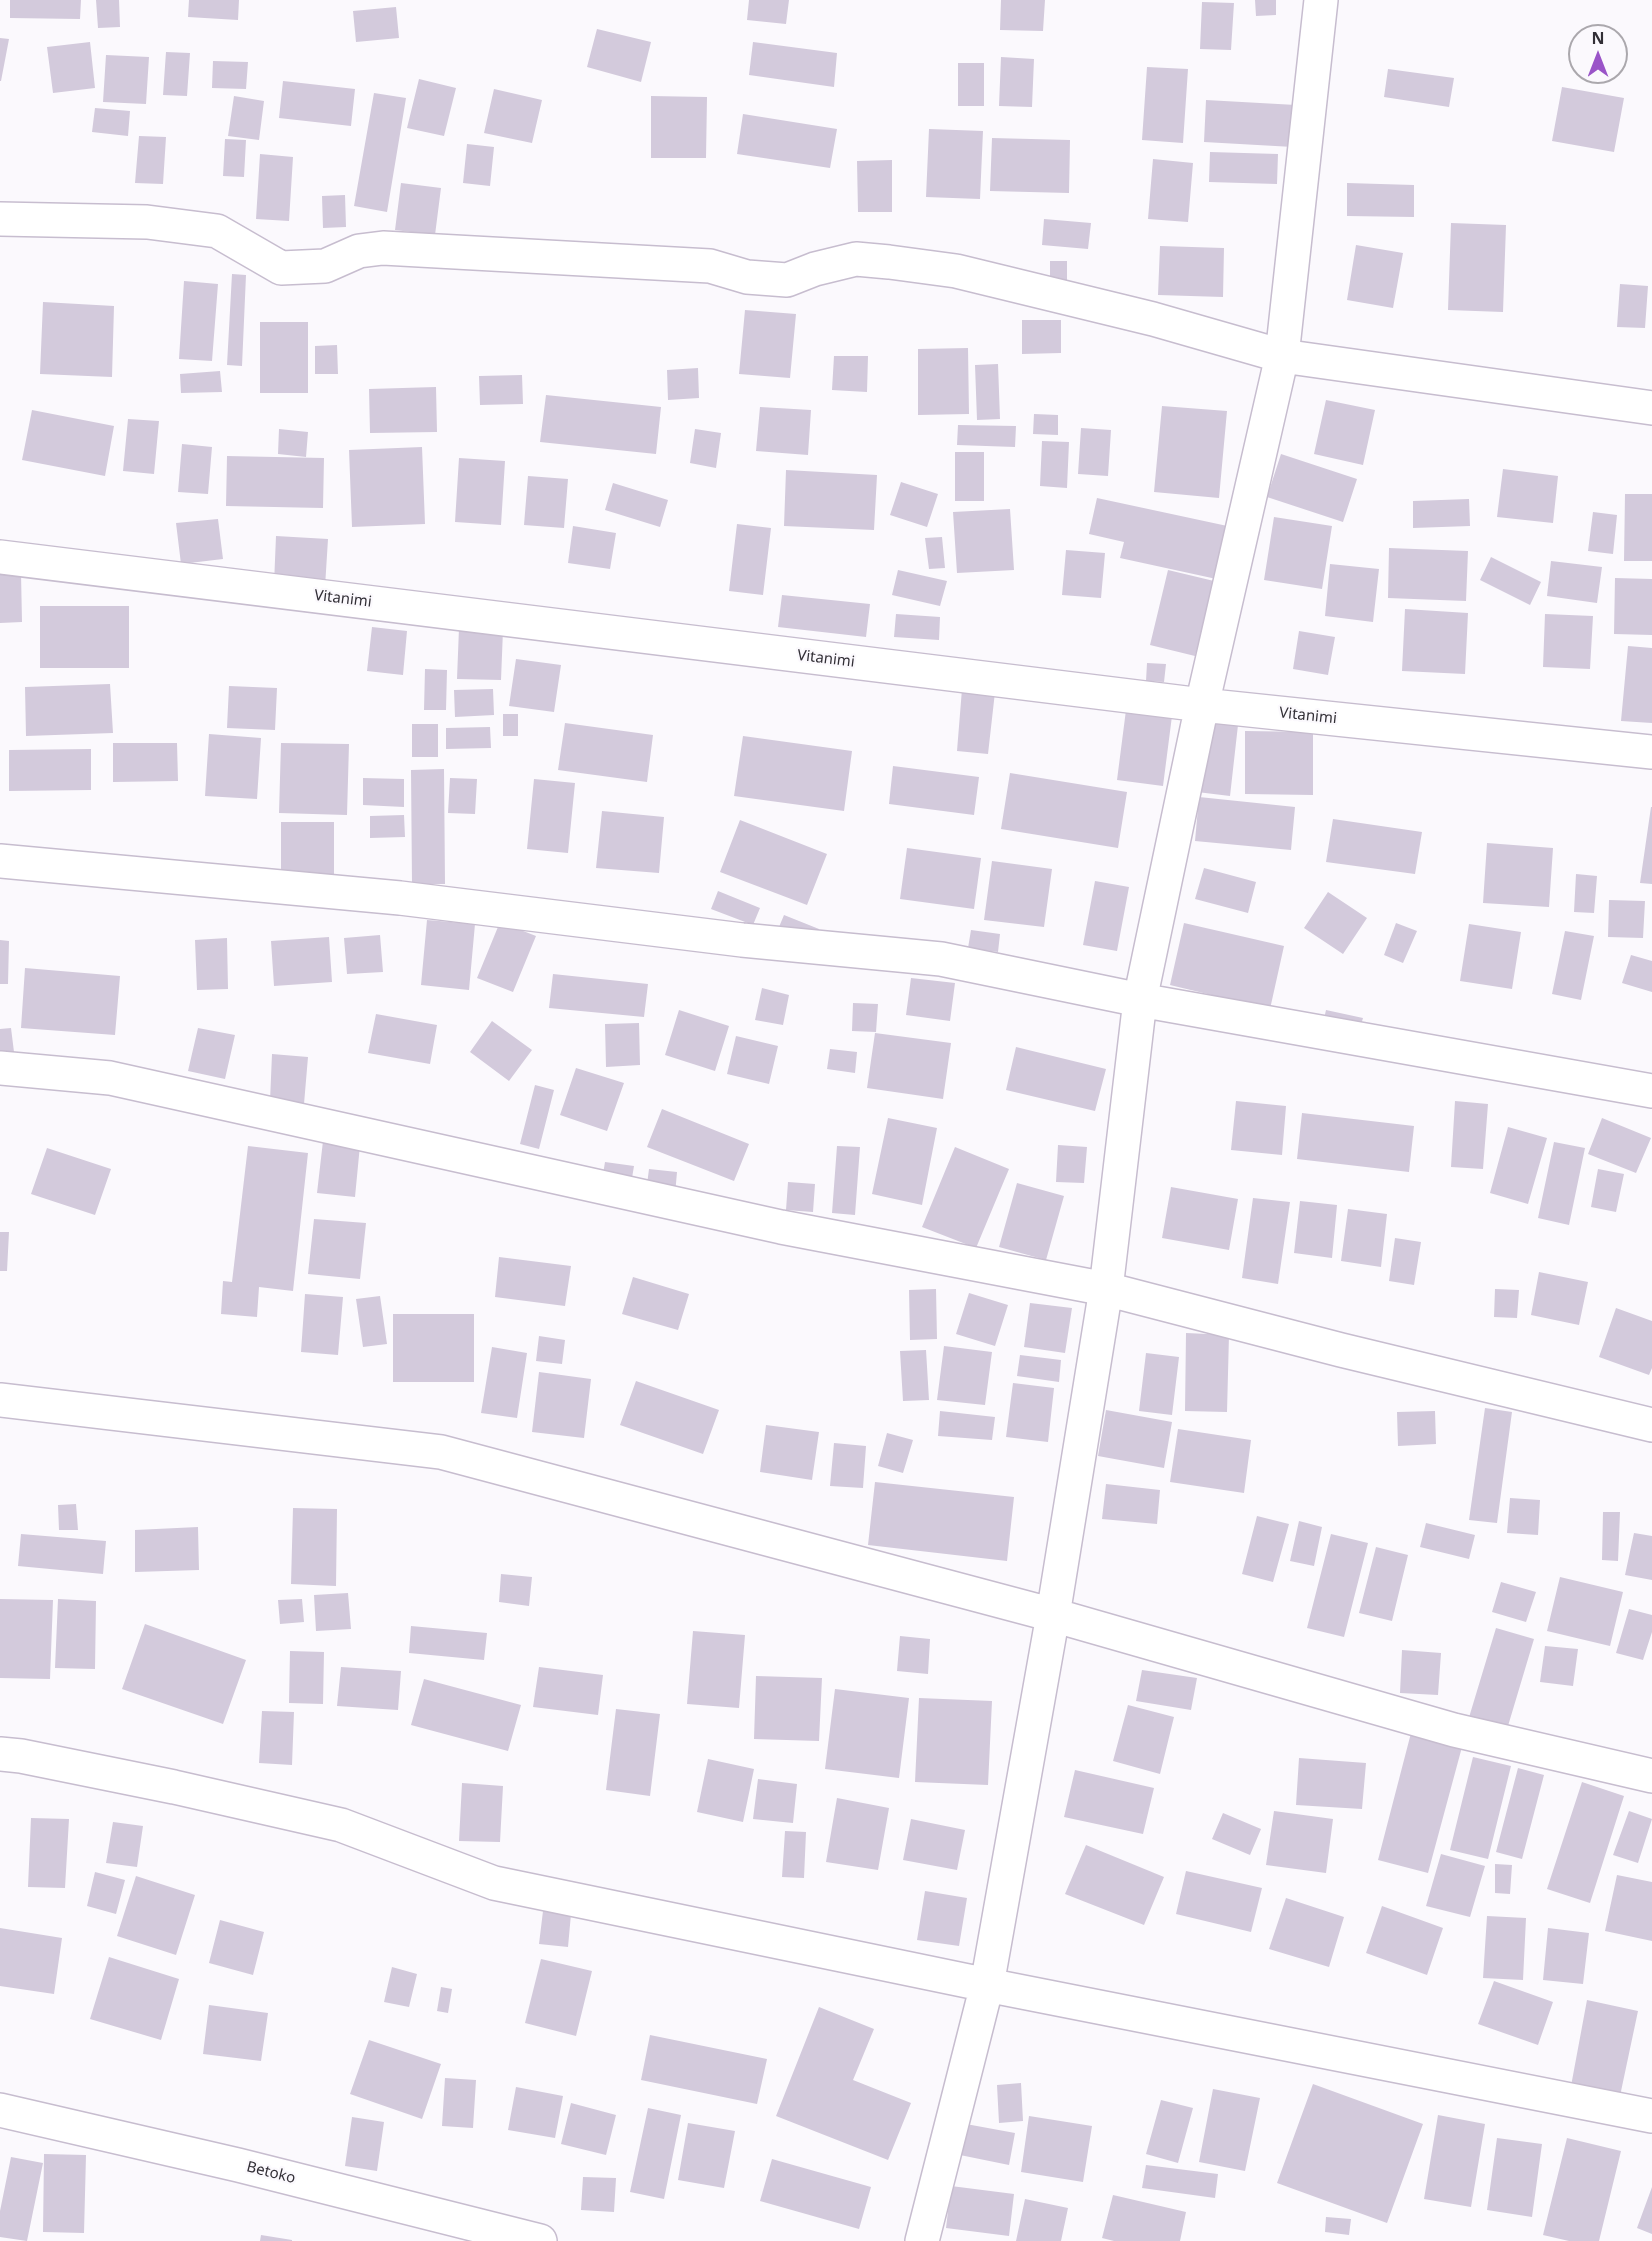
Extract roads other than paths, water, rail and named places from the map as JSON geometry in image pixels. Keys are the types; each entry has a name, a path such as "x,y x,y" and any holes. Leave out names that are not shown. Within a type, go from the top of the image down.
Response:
{"street":[{"path":"922,2241 987,1985 1053,1615 1106,1289 1140,1000 1202,705 1282,356 1321,0"},
{"path":"0,219 147,222 217,231 281,268 325,266 359,251 383,248 710,266 747,277 787,280 815,269 855,259 889,262 956,271 1154,319 1282,356 1652,408"},
{"name":"Vitanimi","path":"0,557 1202,705 1652,752"},
{"path":"0,861 400,898 742,940 941,959 1140,1000 1652,1091"},
{"path":"0,1068 110,1078 781,1227 1106,1289 1341,1350 1652,1425"},
{"path":"0,1401 441,1452 1053,1615 1454,1730 1652,1776"},
{"path":"0,1754 21,1756 174,1786 341,1825 494,1883 987,1985 1652,2116"},
{"name":"Betoko","path":"0,2110 238,2165 540,2241"}]}
